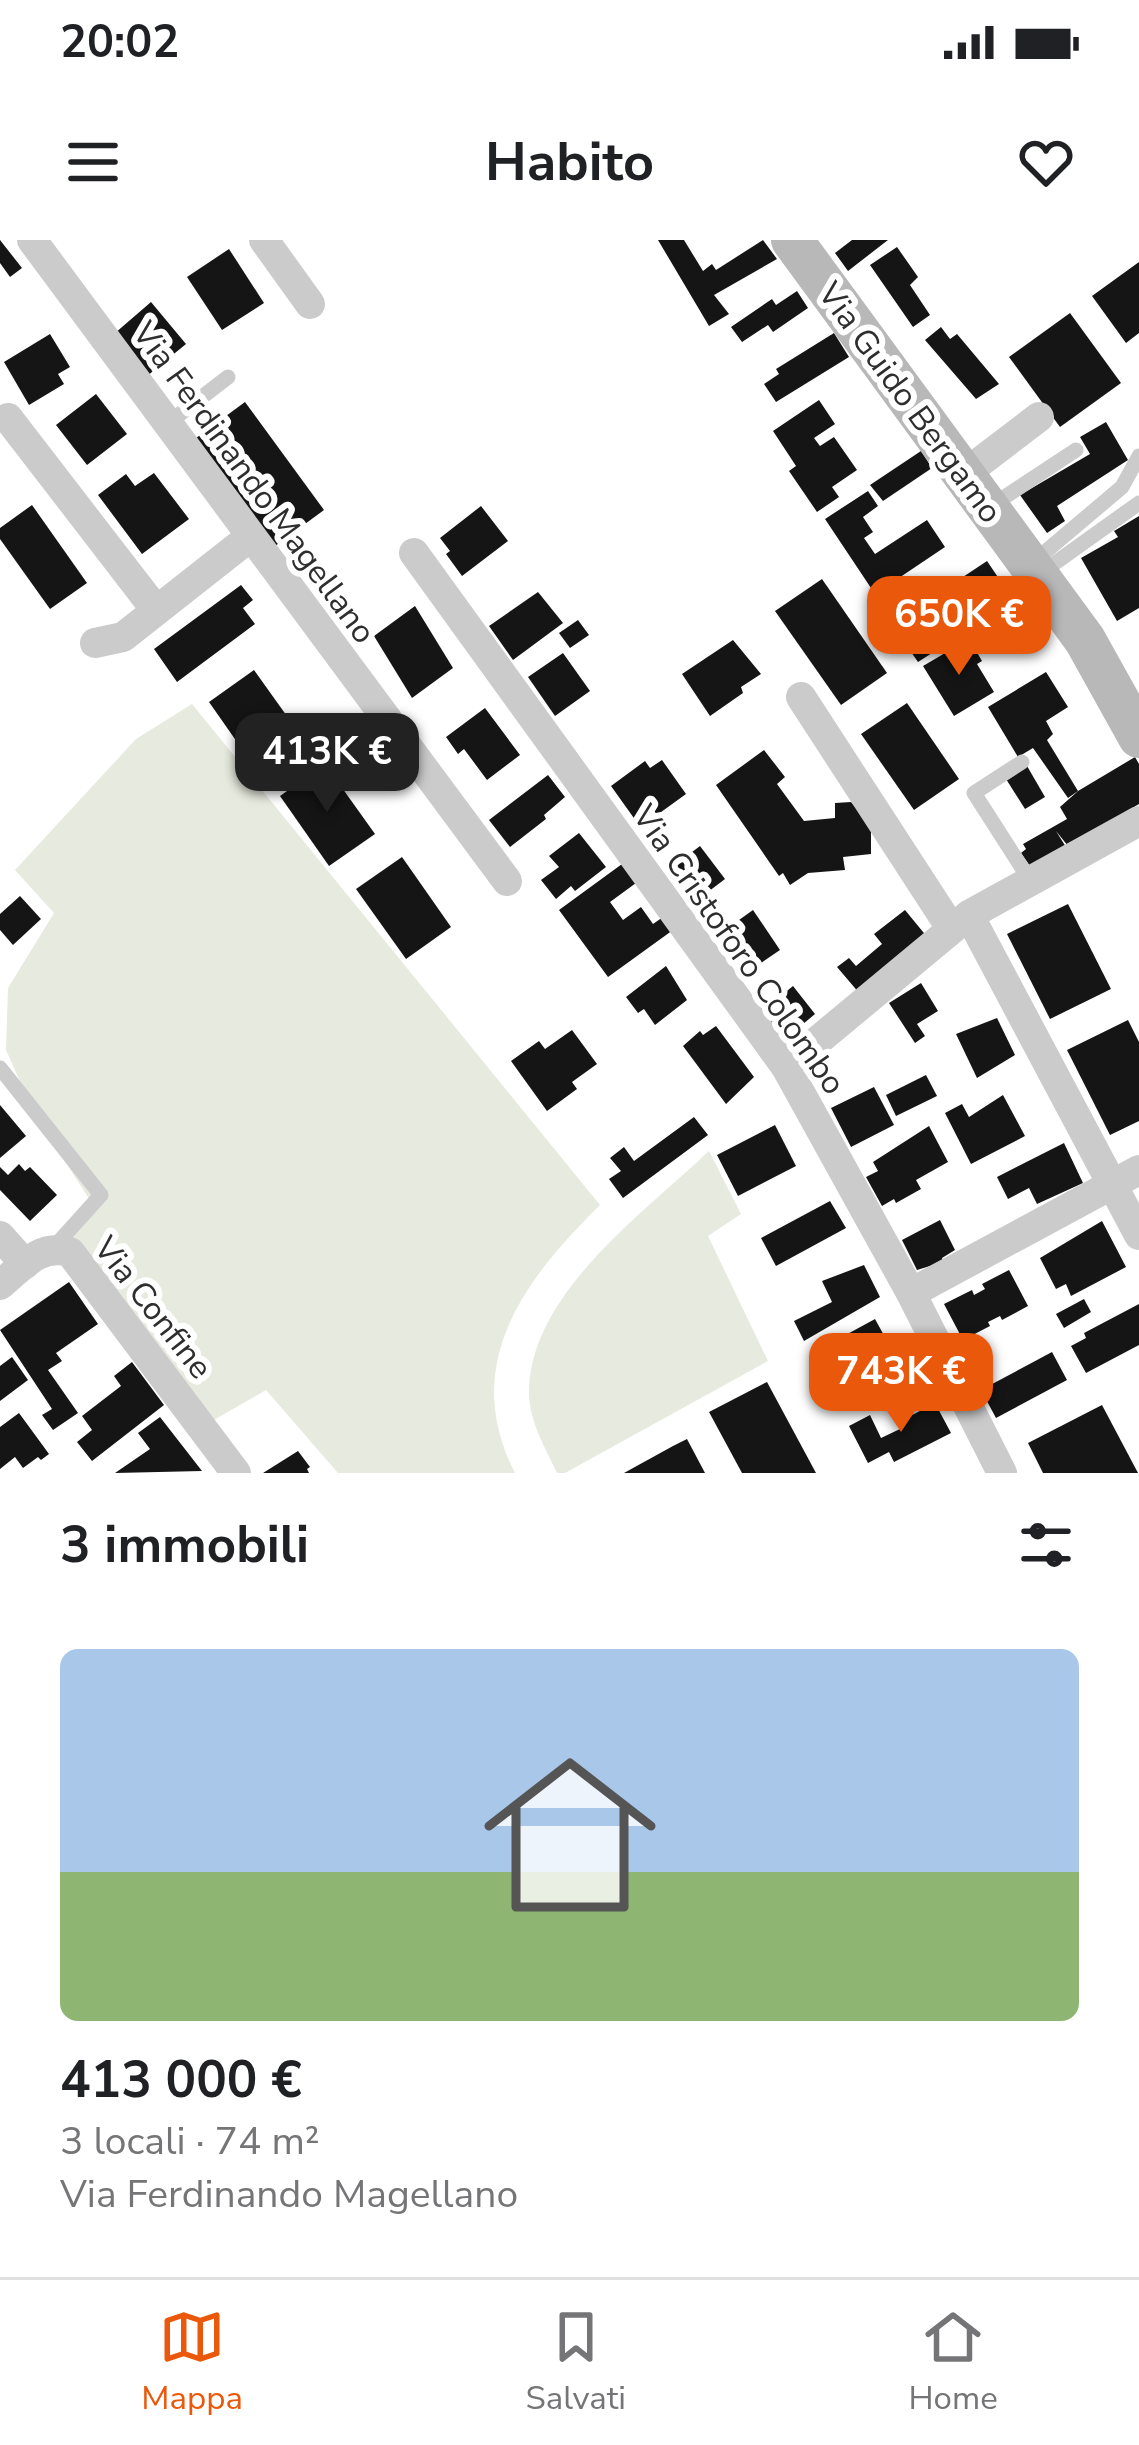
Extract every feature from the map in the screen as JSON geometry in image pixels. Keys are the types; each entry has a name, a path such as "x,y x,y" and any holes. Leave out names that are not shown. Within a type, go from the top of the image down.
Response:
{"main road":[{"name":"Via Guido Bergamo","path":"792,240 1035,569 1095,656 1139,736"}],"street":[{"name":"Via Ferdinando Magellano","path":"32,240 507,881"},
{"path":"264,240 310,304"},
{"path":"976,491 1039,417"},
{"path":"8,418 156,610"},
{"path":"95,643 123,637 250,537"},
{"name":"Via Cristoforo Colombo","path":"414,553 786,1067 911,1293 1002,1473"},
{"path":"801,698 960,921 1127,1178 1139,1235"},
{"path":"786,1067 960,921 1139,820"},
{"path":"911,1293 1127,1178"},
{"path":"0,1236 25,1264"},
{"name":"Via Confine","path":"0,1285 54,1247 70,1252 236,1473"}],"lane":[{"path":"167,424 228,377"},
{"path":"976,491 1076,450"},
{"path":"1035,569 1122,487 1139,456"},
{"path":"1035,569 1139,503"},
{"path":"1022,762 974,793 1031,882"},
{"path":"0,1068 101,1195 54,1247"}],"shaded area":[{"path":"192,704 600,1205 547,1263 508,1326 494,1396 499,1433 515,1473 338,1473 266,1390 200,1428 64,1239 90,1200 36,1117 6,1050 8,988 54,913 15,870 136,739"},
{"path":"709,1151 741,1214 708,1236 768,1361 565,1473 557,1473 535,1424 529,1393 534,1357 548,1322 595,1258"}],"building":[{"path":"0,240 22,268 10,277 0,263"},
{"path":"658,240 684,240 703,271 712,264 716,270 763,240 777,259 714,295 729,314 709,326"},
{"path":"852,240 888,240 848,271 835,253"},
{"path":"897,247 918,277 910,285 930,315 913,327 870,265"},
{"path":"229,249 264,303 222,330 187,277"},
{"path":"1139,262 1139,333 1126,343 1092,296"},
{"path":"797,291 808,308 773,332 768,325 742,342 731,327 772,299 776,305"},
{"path":"151,302 186,344 141,381 107,340"},
{"path":"1070,313 1121,383 1060,427 1009,357"},
{"path":"941,327 950,339 957,334 999,384 976,399 925,340"},
{"path":"834,333 849,357 776,402 764,384 779,374 776,369"},
{"path":"50,334 70,367 58,374 64,384 29,405 4,362"},
{"path":"96,394 127,434 87,465 56,425"},
{"path":"819,400 835,424 814,438 820,446 834,437 857,470 832,487 839,497 817,512 789,471 796,466 773,431"},
{"path":"245,402 324,510 271,549 192,441"},
{"path":"1106,422 1128,460 1057,506 1065,521 1047,533 1020,495 1090,454 1080,437"},
{"path":"921,451 932,468 883,501 870,485"},
{"path":"154,473 189,519 142,554 98,495 126,474 135,486"},
{"path":"868,491 878,506 863,517 873,532 864,538 875,554 927,520 945,547 875,594 825,519"},
{"path":"32,505 87,583 50,609 0,539 0,528"},
{"path":"481,506 508,541 462,576 440,538"},
{"path":"1139,516 1139,608 1117,621 1081,558 1118,537 1114,531"},
{"path":"987,561 1010,595 1023,586 1039,610 990,643 977,624 918,662 900,636 946,604 953,615 978,598 963,577"},
{"path":"822,579 887,673 841,705 775,611"},
{"path":"241,585 253,600 243,608 255,624 177,682 154,649"},
{"path":"892,588 899,597 892,603 901,616 891,622 876,600"},
{"path":"538,592 563,623 513,660 489,626"},
{"path":"415,606 453,668 412,698 374,636"},
{"path":"578,620 589,635 570,648 559,633"},
{"path":"969,639 994,692 954,716 923,666"},
{"path":"733,640 761,674 710,716 682,674"},
{"path":"563,653 590,691 555,716 528,677"},
{"path":"254,670 304,740 258,772 209,702"},
{"path":"1046,672 1068,707 1046,721 1053,734 1047,740 1078,791 1068,798 1033,748 1018,757 988,707"},
{"path":"907,703 959,779 914,810 861,734"},
{"path":"485,708 520,755 487,780 464,749 458,754 446,737"},
{"path":"764,750 785,777 777,784 804,821 835,818 835,803 851,802 871,826 871,854 843,857 845,870 808,873 790,885 783,873 779,876 716,785"},
{"path":"1135,757 1139,804 1068,846 1056,831 1066,847 1030,866 1021,853 1026,849 1023,844 1067,819 1060,807 1078,791"},
{"path":"662,760 686,794 657,815 653,809 636,821 611,786 645,761 650,768"},
{"path":"325,764 375,834 329,866 280,796"},
{"path":"1027,766 1045,797 1025,809 1006,779"},
{"path":"548,775 565,797 510,847 489,820"},
{"path":"579,833 606,867 556,899 541,880 559,867 549,856"},
{"path":"700,846 725,879 692,904 667,871"},
{"path":"402,857 451,927 406,959 356,889"},
{"path":"622,864 636,883 610,902 623,920 641,907 653,924 663,917 673,930 608,977 559,910"},
{"path":"20,896 41,919 13,945 0,930 0,914"},
{"path":"1068,904 1111,989 1050,1019 1007,934"},
{"path":"753,910 780,950 745,974 718,935"},
{"path":"905,910 928,938 860,994 837,967 849,958 856,966 882,944 874,934"},
{"path":"666,966 687,1000 655,1025 644,1009 638,1013 626,997"},
{"path":"921,983 938,1011 917,1024 925,1036 915,1043 889,1003"},
{"path":"793,986 815,1014 784,1040 761,1012"},
{"path":"997,1018 1015,1055 977,1078 956,1034"},
{"path":"1128,1020 1139,1042 1139,1121 1110,1135 1067,1050"},
{"path":"716,1026 754,1077 726,1104 683,1046 700,1031 703,1035"},
{"path":"572,1030 597,1064 572,1082 577,1089 547,1111 511,1061 539,1041 545,1049"},
{"path":"926,1075 937,1096 896,1116 886,1095"},
{"path":"874,1087 894,1125 851,1147 831,1108"},
{"path":"1003,1095 1025,1136 971,1164 945,1113 962,1104 969,1117"},
{"path":"0,1105 26,1136 0,1158"},
{"path":"694,1117 708,1135 623,1198 609,1179 621,1171 610,1158 624,1147 634,1161"},
{"path":"775,1125 796,1166 738,1196 717,1155"},
{"path":"929,1126 948,1162 916,1180 921,1189 882,1206 866,1177 878,1171 873,1162"},
{"path":"1064,1143 1083,1183 1037,1204 1029,1188 1008,1199 997,1177"},
{"path":"19,1164 25,1171 30,1167 57,1195 30,1221 0,1190 0,1167 8,1175"},
{"path":"830,1201 846,1228 776,1266 761,1238"},
{"path":"940,1220 955,1250 943,1262 917,1270 902,1240"},
{"path":"1102,1221 1126,1267 1071,1296 1066,1284 1056,1289 1040,1258"},
{"path":"864,1265 880,1297 804,1341 794,1321 832,1302 822,1281"},
{"path":"1009,1270 1028,1306 988,1322 990,1326 963,1340 944,1304 972,1290 974,1295 985,1289 982,1284"},
{"path":"69,1282 98,1324 56,1353 62,1361 48,1370 78,1413 53,1430 42,1415 52,1409 0,1330"},
{"path":"1084,1299 1091,1312 1064,1328 1056,1314"},
{"path":"1139,1304 1139,1345 1086,1373 1071,1346 1086,1338 1084,1333"},
{"path":"875,1319 904,1372 871,1390 842,1337"},
{"path":"1052,1352 1067,1380 996,1418 981,1390"},
{"path":"12,1357 28,1380 0,1401 0,1366"},
{"path":"132,1362 164,1405 92,1461 77,1442 92,1430 82,1416 121,1386 114,1376"},
{"path":"767,1382 816,1473 742,1473 709,1412"},
{"path":"935,1403 951,1433 894,1462 889,1452 868,1463 849,1426 870,1415 881,1438 900,1429 897,1423"},
{"path":"1102,1405 1138,1473 1043,1473 1028,1443"},
{"path":"19,1413 49,1454 23,1468 15,1457 0,1469 0,1427"},
{"path":"160,1417 202,1471 115,1473 150,1449 138,1433"},
{"path":"687,1439 705,1473 624,1473 673,1446"},
{"path":"298,1451 309,1473 263,1473"}]}
